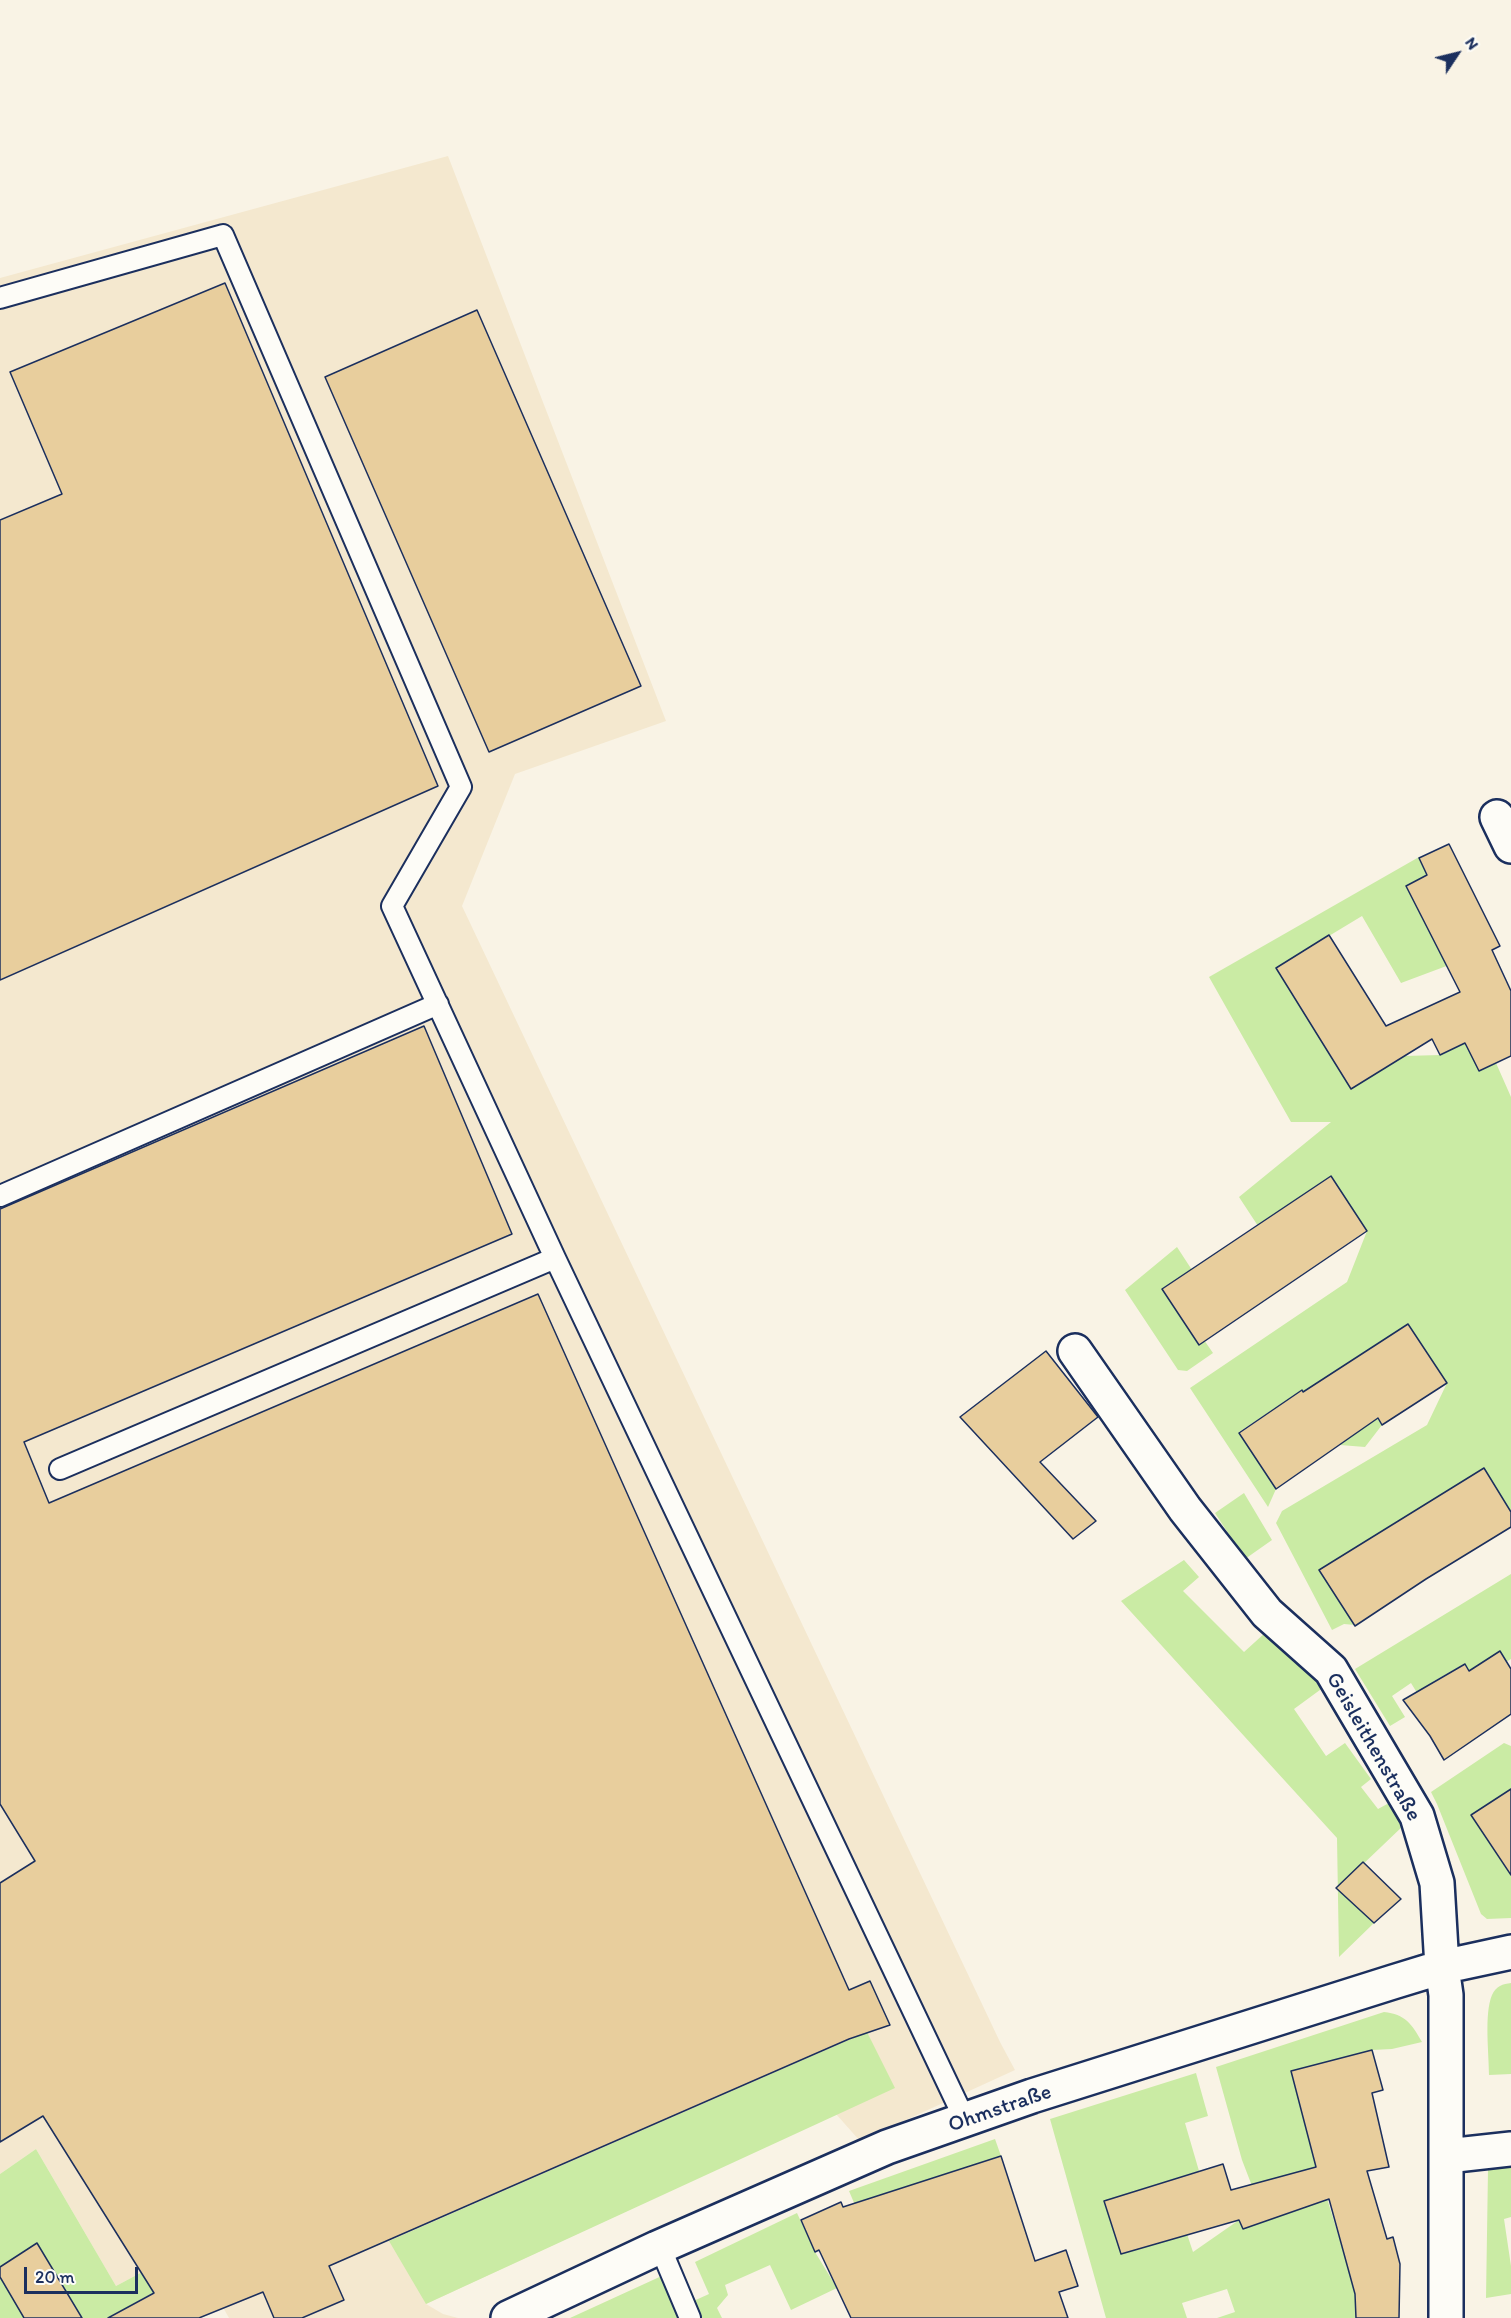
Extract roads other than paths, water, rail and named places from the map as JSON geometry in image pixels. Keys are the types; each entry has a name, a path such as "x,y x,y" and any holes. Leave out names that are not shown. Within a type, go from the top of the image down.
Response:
{"street":[{"path":"1497,817 1511,846"},
{"name":"Geisleithenstraße","path":"1075,1351 1185,1509 1267,1613 1331,1671 1417,1816 1437,1883 1446,1995 1446,2318"},
{"name":"Ohmstraße","path":"508,2318 657,2248 855,2160 1032,2096 1442,1967 1511,1953"},
{"path":"1447,2156 1511,2149"}],"lane":[{"path":"0,298 223,235 461,787 392,906 555,1258 965,2120"},
{"path":"0,1196 438,1004"},
{"path":"60,1469 555,1258"},
{"path":"657,2248 666,2261 690,2318"}]}
